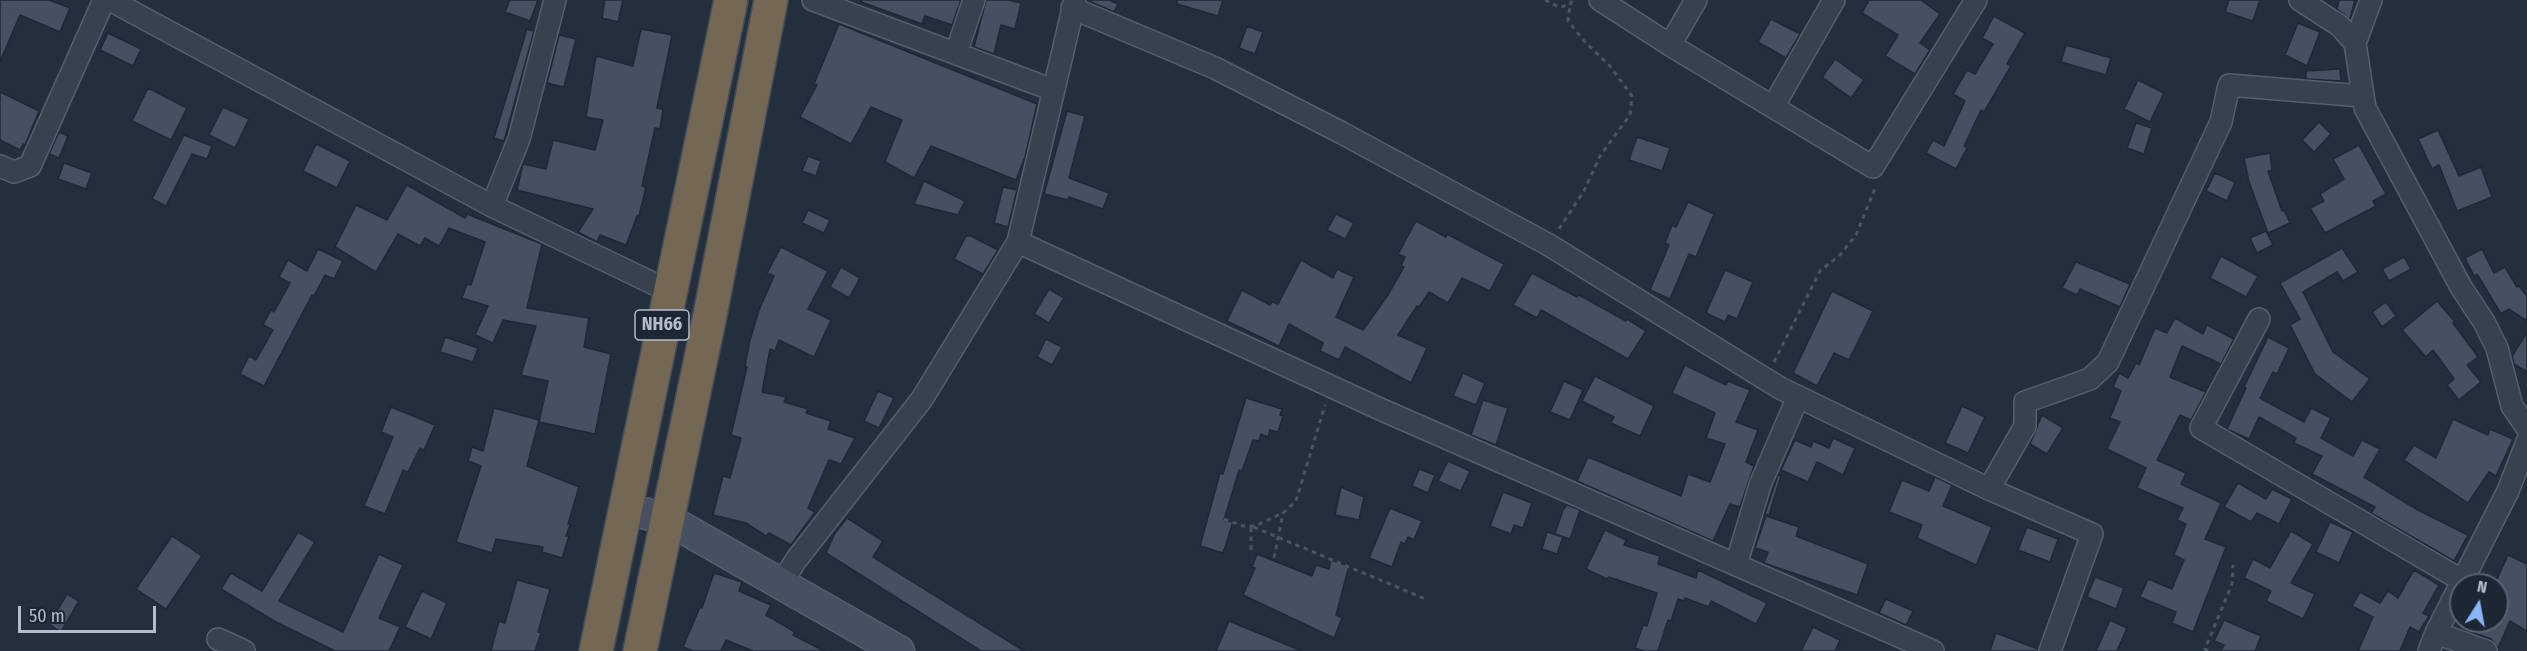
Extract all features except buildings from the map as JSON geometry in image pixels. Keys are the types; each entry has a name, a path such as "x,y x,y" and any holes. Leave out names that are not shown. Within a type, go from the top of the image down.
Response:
{"highway":[{"name":"NH66","path":"596,651 730,0"},
{"name":"NH66","path":"640,651 669,520 771,0"}],"street":[{"path":"0,166 14,172 30,166 104,0"},
{"path":"110,0 492,206 669,291"},
{"path":"492,206 519,139 555,0"},
{"path":"813,0 1053,90"},
{"path":"956,53 974,0"},
{"path":"1600,0 1670,45 1873,167 1976,0"},
{"path":"1670,45 1696,0"},
{"path":"1773,107 1834,0"},
{"path":"2300,0 2340,26 2355,43"},
{"path":"2371,0 2355,43 2365,108 2461,287 2484,322 2497,348 2512,406 2527,428"},
{"path":"781,584 796,560 922,399 1018,242 1074,4 1215,68 1549,245 1765,379 1798,397 1989,489 2092,534 2050,651"},
{"path":"1989,489 2025,426 2025,402 2090,380 2108,362 2221,122 2229,86 2362,96"},
{"path":"1018,242 1331,386 1933,651"},
{"path":"2259,319 2200,428 2449,573"},
{"path":"1736,565 1761,485 1798,397"},
{"path":"2467,573 2508,492 2527,442"},
{"path":"625,508 669,520 899,651"},
{"path":"2449,609 2433,642 2486,651"},
{"path":"218,639 244,651"}],"path":[{"path":"1545,0 1559,7 1570,5"},
{"path":"1549,245 1584,191 1600,156 1629,116 1632,96 1610,66 1585,42 1568,21 1572,0"},
{"path":"1765,379 1820,271 1840,255 1856,235 1878,181 1873,167"},
{"path":"1224,519 1243,526 1264,523 1283,513 1296,501 1302,489 1331,386"},
{"path":"1274,558 1283,513"},
{"path":"1251,526 1428,600"},
{"path":"1251,526 1251,550"},
{"path":"2208,651 2205,649 2232,584 2233,565"}]}
